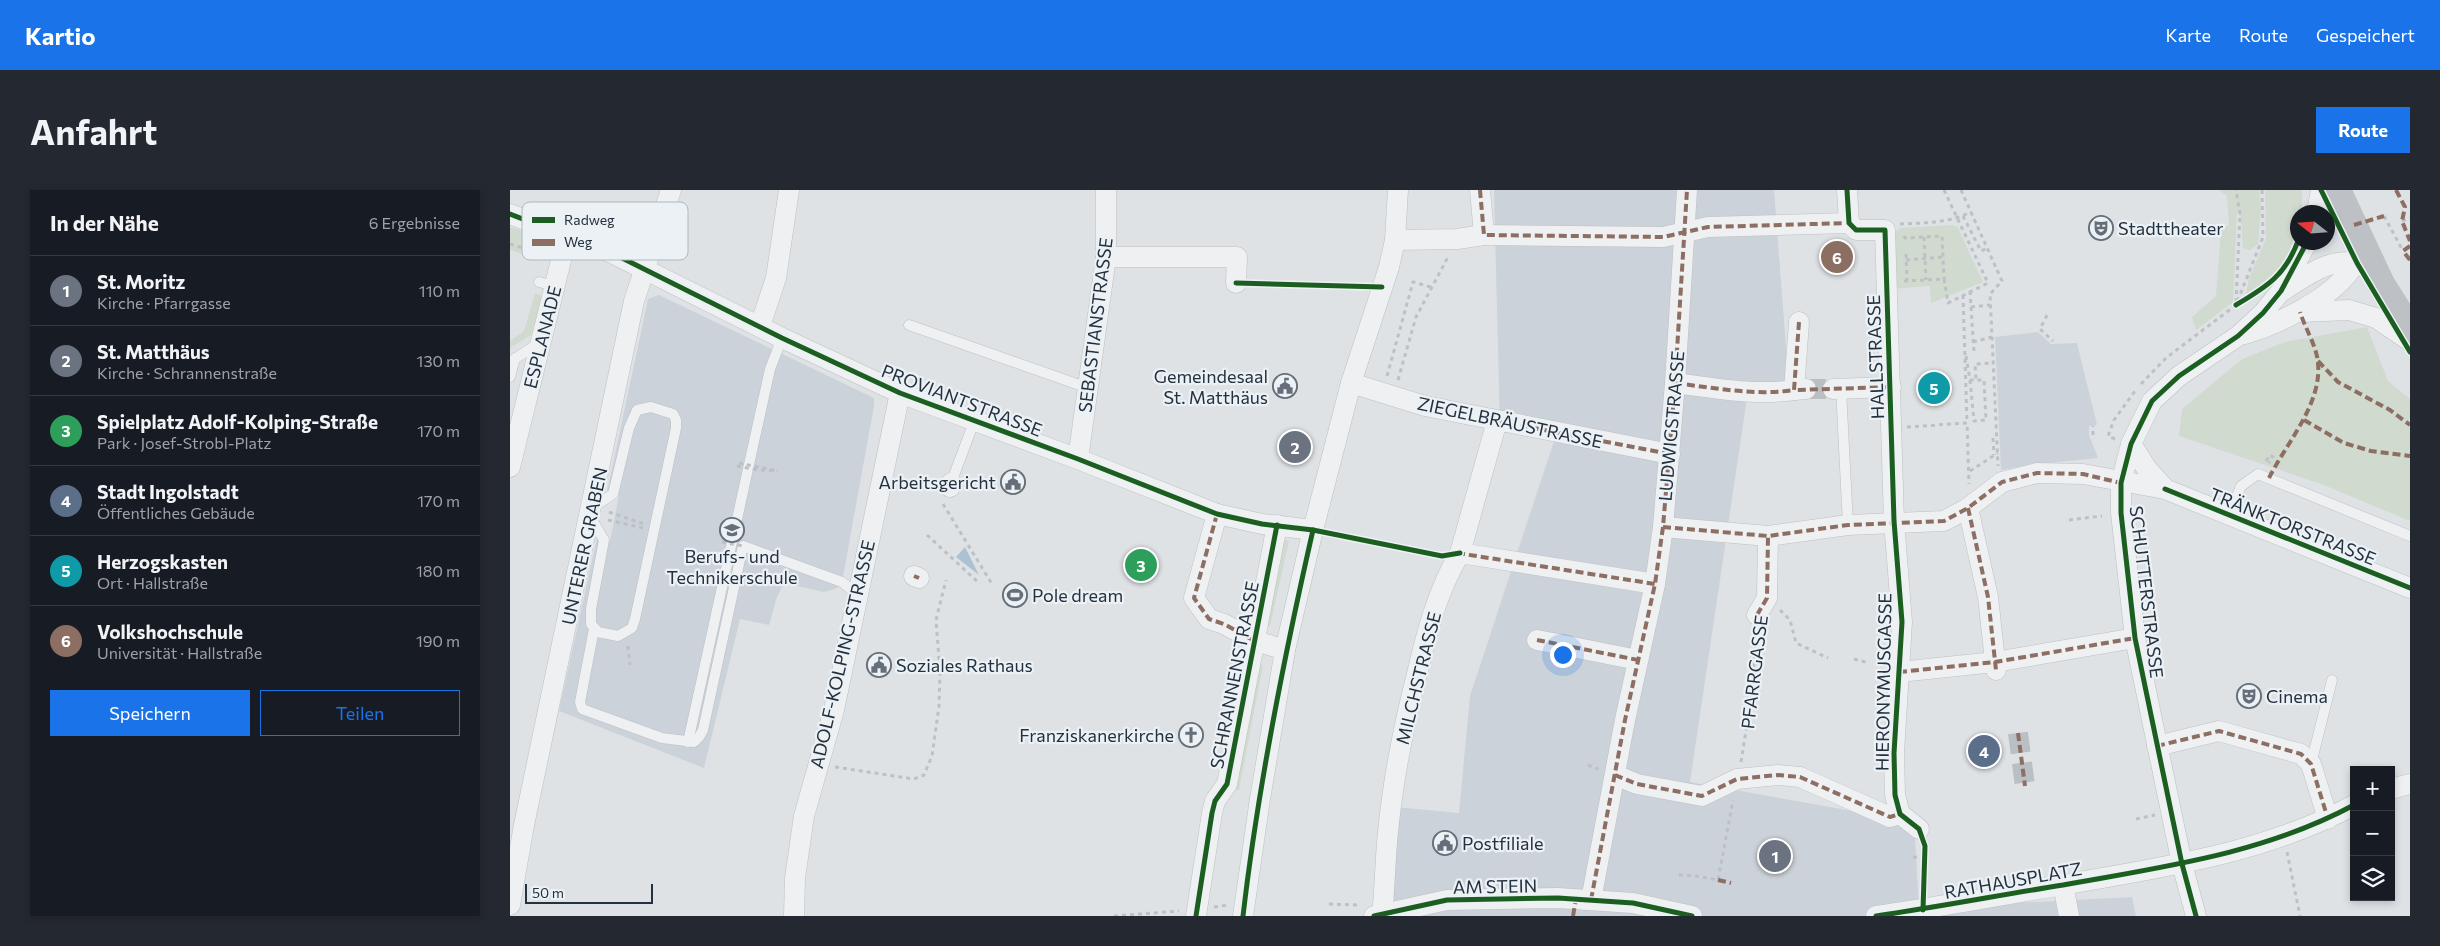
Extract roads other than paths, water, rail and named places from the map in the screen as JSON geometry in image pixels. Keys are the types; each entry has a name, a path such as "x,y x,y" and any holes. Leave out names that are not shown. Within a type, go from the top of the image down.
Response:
{"street":[{"name":"UNTERER GRABEN","path":"667,202 671,190"},
{"path":"760,326 776,278 789,190"},
{"name":"SEBASTIANSTRASSE","path":"1078,459 1106,257 1106,190"},
{"path":"1243,916 1285,650 1313,530 1351,383 1390,267 1395,240 1398,190"},
{"path":"1480,190 1494,235"},
{"name":"LUDWIGSTRASSE","path":"1575,903 1614,775 1654,584 1663,527 1676,383 1686,190"},
{"path":"1848,190 1849,223"},
{"path":"2318,205 2321,190"},
{"path":"2337,190 2360,252 2410,330"},
{"name":"PROVIANTSTRASSE","path":"510,214 522,219"},
{"name":"HALLSTRASSE","path":"1395,240 1494,235 1662,237 1708,227 1849,223 1856,230 1885,230 1892,428 1891,522"},
{"name":"SCHUTTERSTRASSE","path":"2281,292 2303,250"},
{"name":"SCHUTTERSTRASSE","path":"2196,916 2182,864 2135,638 2121,513 2121,483 2131,444 2152,401 2179,376 2238,336 2281,292 2315,270 2342,262 2360,252"},
{"name":"SCHUTTERSTRASSE","path":"2238,336 2266,328 2300,312 2346,277 2360,252"},
{"path":"1106,257 1237,257 1236,283"},
{"name":"ESPLANADE","path":"510,467 540,343 546,284 556,260"},
{"name":"PROVIANTSTRASSE","path":"625,260 760,326 898,402 974,422 1078,459 1217,514 1313,530"},
{"name":"UNTERER GRABEN","path":"510,905 529,826 634,301 649,260"},
{"name":"SCHUTTERSTRASSE","path":"2300,312 2349,310 2376,318 2410,341"},
{"path":"1676,383 1748,391 1777,392 1800,390 1799,322"},
{"name":"ZIEGELBRÄUSTRASSE","path":"1351,383 1425,406 1670,454"},
{"path":"1837,389 1891,387"},
{"name":"ADOLF-KOLPING-STRASSE","path":"794,916 795,878 804,816 834,710 898,402"},
{"name":"MILCHSTRASSE","path":"1380,916 1388,831 1400,746 1428,629 1451,569 1465,554 1501,422"},
{"name":"TRÄNKTORSTRASSE","path":"2131,444 2146,469 2165,489"},
{"name":"TRÄNKTORSTRASSE","path":"1663,527 1768,536 1848,525 1944,521 1968,508 2002,482 2037,473 2083,474 2121,483 2165,489 2410,588"},
{"path":"1968,508 1988,597 1995,662"},
{"path":"1217,514 1194,598 1209,619 1224,624 1253,640"},
{"name":"HIERONYMUSGASSE","path":"1891,522 1902,622 1894,753 1895,795 1900,814"},
{"name":"SCHRANNENSTRASSE","path":"1196,916 1212,813 1215,802 1227,784 1253,640 1277,525"},
{"name":"PFARRGASSE","path":"1757,615 1767,598 1768,536"},
{"path":"1465,554 1654,584"},
{"path":"1899,675 1995,662 2135,638"},
{"name":"SCHRANNENSTRASSE","path":"1253,640 1285,650"},
{"path":"1537,640 1638,660"},
{"path":"2157,746 2219,731 2301,754 2312,764 2328,819"},
{"path":"1614,775 1637,784 1702,796 1737,778 1778,775 1800,776 1890,817 1900,814 1919,828"},
{"name":"RATHAUSPLATZ","path":"1876,916 1923,910 1965,909 2063,884 2182,864 2284,837 2328,819 2350,807"},
{"path":"2063,884 2069,916"},
{"name":"AM STEIN","path":"1380,916 1447,900 1654,906 1692,916"}],"lane":[{"path":"909,324 1088,388"},
{"path":"688,742 768,378 782,338"},
{"path":"510,377 513,360 540,343"},
{"path":"1837,389 1848,525"},
{"path":"594,629 618,636 632,628 635,619 676,428 674,414 651,407 644,407 637,410 629,428 613,494 591,512 604,540 590,617 594,629 580,702 582,709 662,738 688,742 694,742 699,738 703,730 743,546 842,582 857,594"},
{"path":"947,490 974,422"},
{"path":"2230,514 2242,486 2258,474 2410,536"},
{"path":"2312,764 2332,680"}],"water":[{"path":"965,547 979,575 956,557"}],"tunnel":[{"path":"1806,389 1833,389"},
{"path":"2018,733 2025,786"}],"place":[{"name":"Stadttheater","path":"2101,228"},
{"name":"Volkshochschule","path":"1837,257"},
{"name":"Gemeindesaal St. Matthäus","path":"1285,386"},
{"name":"Herzogskasten","path":"1934,388"},
{"name":"St. Matthäus","path":"1295,447"},
{"name":"Arbeitsgericht","path":"1013,482"},
{"name":"Berufs- und Technikerschule","path":"732,530"},
{"name":"Spielplatz Adolf-Kolping-Straße","path":"1141,565"},
{"name":"Pole dream","path":"1015,595"},
{"name":"Soziales Rathaus","path":"879,665"},
{"name":"Cinema","path":"2249,696"},
{"name":"Franziskanerkirche","path":"1191,735"},
{"name":"Stadt Ingolstadt","path":"1984,751"},
{"name":"Postfiliale","path":"1445,843"},
{"name":"St. Moritz","path":"1775,856"}]}
